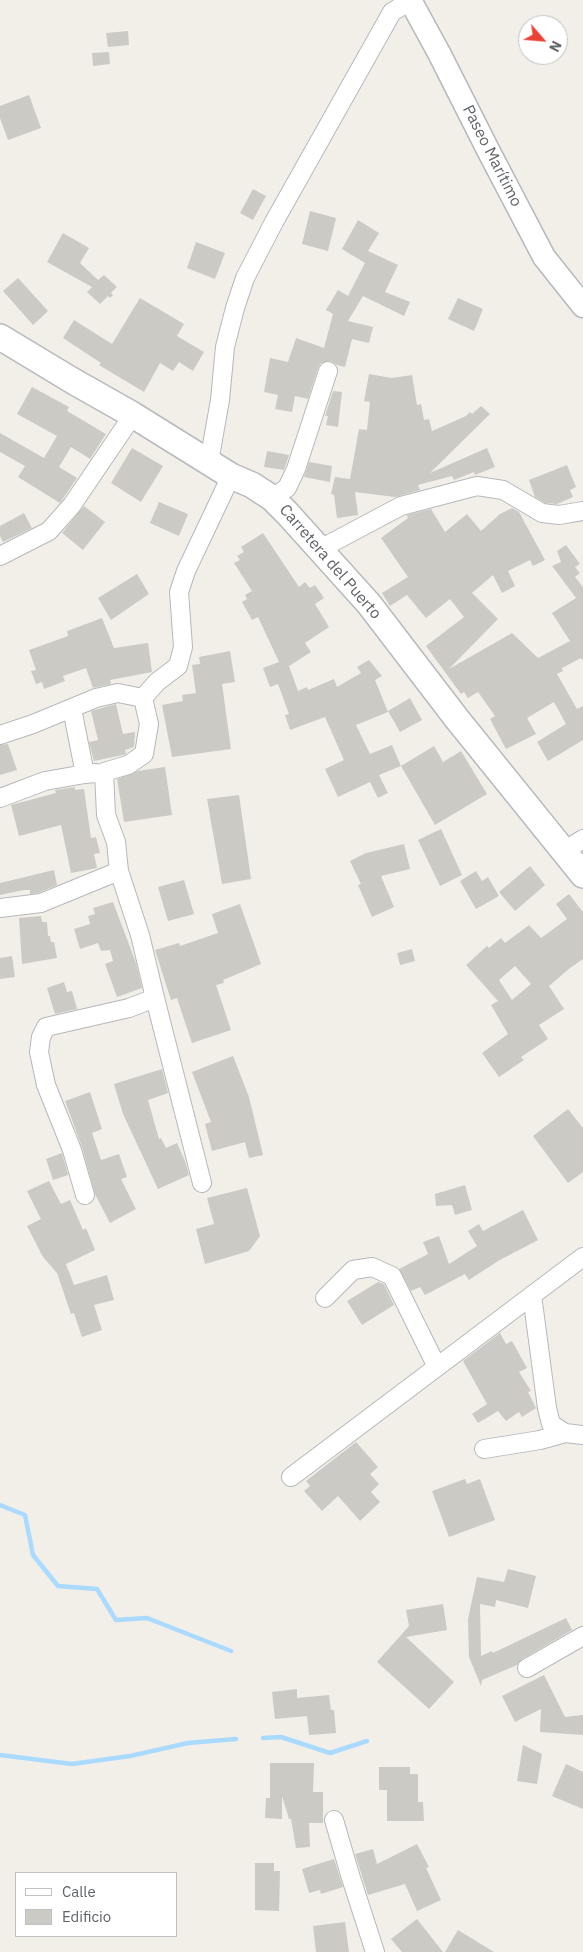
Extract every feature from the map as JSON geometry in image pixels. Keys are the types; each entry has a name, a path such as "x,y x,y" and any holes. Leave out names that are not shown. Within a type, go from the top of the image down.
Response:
{"main road":[{"name":"Carretera del Puerto","path":"0,337 73,382 133,414 231,476 252,485 272,498 369,604 456,719 574,845 583,875"}],"street":[{"name":"Paseo Marítimo","path":"410,1 439,53 544,257 583,306"},
{"path":"209,462 220,400 225,347 245,278 278,214 392,12 410,1"},
{"path":"272,498 287,488 296,469 328,371"},
{"path":"0,556 49,531 72,505 133,414"},
{"path":"143,698 157,682 178,666 183,647 179,592 186,571 231,476"},
{"path":"320,549 401,506 477,486 503,490 542,512 559,516 583,511"},
{"path":"0,735 72,709 96,698 118,693 143,698"},
{"path":"0,798 45,781 104,772 128,765 144,754 149,724 143,698"},
{"path":"72,709 85,774"},
{"path":"104,772 106,815 116,842 119,871 140,934 154,998 202,1183"},
{"path":"0,908 41,903 119,871"},
{"path":"85,1195 72,1150 46,1085 39,1052 41,1038 46,1027 129,1008 154,998"},
{"path":"291,1477 583,1257"},
{"path":"325,1298 353,1270 372,1267 392,1276 437,1367"},
{"path":"532,1295 547,1408 551,1424 564,1433"},
{"path":"484,1449 540,1440 564,1433 583,1436"},
{"path":"527,1668 583,1636"},
{"path":"334,1820 375,1952"}],"building":[{"path":"128,31 129,45 108,47 106,33"},
{"path":"109,52 110,64 93,66 92,53"},
{"path":"29,95 41,128 8,140 0,118 0,106"},
{"path":"253,189 266,196 253,220 240,213"},
{"path":"310,211 336,218 328,251 302,244"},
{"path":"358,220 379,233 368,251 398,265 385,292 410,302 404,316 363,296 348,321 373,327 369,343 352,339 345,367 331,361 321,363 308,399 295,396 292,412 275,409 278,395 264,392 270,358 288,362 296,338 324,348 333,314 326,310 338,290 348,296 365,263 342,249"},
{"path":"63,233 89,248 80,263 98,280 104,275 117,287 111,293 113,295 110,298 108,296 100,304 87,292 92,287 47,262"},
{"path":"196,242 225,253 215,279 187,268"},
{"path":"18,278 48,311 33,325 3,291"},
{"path":"140,298 184,324 177,336 204,352 193,371 179,362 173,371 160,363 144,392 99,365 101,363 63,338 74,320 112,344"},
{"path":"458,298 483,309 474,331 448,319"},
{"path":"369,374 392,378 412,375 417,405 421,404 424,420 429,419 432,431 466,416 470,412 472,414 481,406 490,414 430,473 487,448 495,467 475,475 474,472 454,480 452,476 418,485 420,490 395,497 355,492 358,515 337,518 334,495 331,494 335,477 350,479 359,429 367,430 370,402 364,401"},
{"path":"32,387 69,407 67,411 106,434 90,459 71,447 59,467 77,478 60,503 18,477 25,466 0,452 0,433 44,458 57,436 17,414"},
{"path":"333,391 342,392 338,427 326,425 328,416 325,416"},
{"path":"132,448 163,466 141,502 111,483"},
{"path":"267,451 289,455 284,470 264,467"},
{"path":"309,462 332,466 330,482 304,477"},
{"path":"567,465 576,487 570,490 573,497 557,504 545,503 535,497 529,480"},
{"path":"159,502 188,514 179,536 150,523"},
{"path":"84,506 105,522 83,550 62,533"},
{"path":"512,508 519,512 545,560 533,566 530,560 508,571 515,586 502,593 493,575 472,593 498,619 449,669 512,633 538,658 570,641 552,613 576,598 552,566 561,562 557,551 566,545 580,564 575,567 580,573 575,577 583,587 583,661 581,658 562,668 563,671 557,674 577,709 583,706 583,740 548,761 537,742 566,724 554,702 527,718 536,734 506,749 490,719 495,716 478,692 468,698 464,692 461,694 426,646 464,617 450,599 426,618 407,595 390,606 382,593 408,577 381,538 408,518 407,515 431,509 445,532 467,514 481,531 500,514"},
{"path":"24,513 32,528 3,542 0,536 0,526"},
{"path":"263,533 299,587 305,582 310,588 315,585 324,598 315,604 329,627 305,643 311,652 289,666 298,691 307,687 308,690 334,679 337,687 361,673 357,667 369,660 382,676 375,680 388,712 356,725 370,754 392,745 401,766 379,775 388,793 378,798 370,782 338,797 325,769 344,760 325,717 290,730 285,715 289,714 278,684 270,687 263,668 279,662 258,617 252,620 242,602 247,599 245,595 252,591 234,563 240,560 237,556 244,552 241,547"},
{"path":"137,574 149,594 111,620 98,598"},
{"path":"102,618 114,648 148,643 152,672 110,680 111,684 93,688 86,668 63,676 65,681 44,689 42,682 36,684 31,671 36,670 29,650 68,636 67,631"},
{"path":"230,651 235,682 222,684 231,749 172,757 162,705 183,701 182,695 196,693 192,665 200,664 199,657"},
{"path":"410,698 422,720 400,732 388,711"},
{"path":"116,704 123,734 135,732 134,747 125,750 126,754 94,761 89,742 98,740 91,711"},
{"path":"8,744 17,770 0,775 0,745"},
{"path":"434,746 443,762 461,751 487,794 435,825 401,766"},
{"path":"165,767 172,815 124,822 117,779 138,771"},
{"path":"75,787 75,790 84,789 91,838 96,837 100,853 94,854 97,868 71,873 61,825 19,836 11,805 56,793 55,790"},
{"path":"239,795 251,879 222,884 207,799"},
{"path":"441,829 462,875 440,886 418,840"},
{"path":"404,844 410,869 381,876 394,907 372,917 358,885 361,884 350,861 366,853"},
{"path":"530,866 545,885 515,911 499,892"},
{"path":"54,870 57,885 38,893 30,894 30,890 24,890 0,895 0,883"},
{"path":"476,871 482,881 488,877 499,896 476,909 460,881"},
{"path":"184,880 194,914 168,921 158,887"},
{"path":"569,894 583,912 583,959 549,986 564,1009 539,1025 548,1039 521,1057 524,1060 499,1077 482,1053 508,1034 491,1005 498,1001 466,965 487,946 489,948 501,938 505,943 529,925 541,938 567,919 556,904","holes":["515,966 531,984 512,1000 499,980"]},
{"path":"113,902 136,963 142,988 117,997 105,964 113,961 110,950 101,951 98,943 80,949 74,929 90,924 88,916 95,914 93,908"},
{"path":"240,904 261,964 223,980 224,983 216,985 231,1030 192,1043 177,998 171,1000 155,950 179,943 180,946 218,933 212,914"},
{"path":"41,916 42,922 47,922 48,936 50,936 51,942 54,942 57,958 22,964 19,918"},
{"path":"412,949 415,961 400,965 397,953"},
{"path":"12,956 15,977 0,979 0,958"},
{"path":"64,982 67,992 72,991 77,1009 55,1014 47,988"},
{"path":"233,1056 249,1097 263,1155 249,1158 245,1142 212,1151 205,1124 211,1122 192,1072"},
{"path":"162,1069 168,1093 148,1100 159,1139 161,1138 166,1148 177,1143 189,1175 158,1189 123,1114 114,1084"},
{"path":"90,1092 102,1129 92,1133 101,1160 119,1154 127,1177 121,1179 136,1209 110,1223 95,1194 82,1147 65,1101"},
{"path":"568,1109 583,1128 583,1172 568,1183 533,1136"},
{"path":"62,1153 68,1175 53,1180 46,1159"},
{"path":"49,1181 61,1204 70,1200 83,1230 86,1228 95,1250 66,1264 74,1285 107,1275 114,1300 94,1305 102,1330 82,1337 74,1313 71,1314 57,1273 43,1257 27,1226 41,1219 27,1191"},
{"path":"465,1185 472,1210 455,1215 452,1205 436,1206 435,1194"},
{"path":"247,1188 260,1236 249,1251 205,1264 196,1229 214,1224 207,1198"},
{"path":"523,1210 538,1240 498,1261 469,1280 465,1274 425,1295 420,1287 411,1291 399,1269 428,1254 423,1242 439,1236 449,1264 477,1246 468,1231 479,1224 483,1231"},
{"path":"378,1282 384,1284 394,1305 362,1325 347,1301"},
{"path":"500,1333 506,1344 512,1341 527,1368 519,1372 531,1391 528,1392 536,1408 522,1417 519,1412 506,1421 498,1411 478,1423 472,1414 487,1404 463,1361"},
{"path":"356,1442 378,1467 370,1474 379,1484 371,1492 380,1502 360,1521 338,1496 322,1511 304,1491 310,1486 306,1481"},
{"path":"465,1479 467,1484 480,1479 495,1520 449,1537 432,1491"},
{"path":"508,1569 536,1576 528,1608 496,1600 495,1607 480,1604 481,1656 492,1651 493,1653 566,1618 572,1630 522,1659 517,1665 482,1680 481,1686 469,1657 468,1619 477,1577 504,1582"},
{"path":"443,1604 447,1630 406,1637 454,1682 429,1709 377,1662 409,1626 406,1610"},
{"path":"544,1675 565,1717 583,1715 583,1735 540,1732 541,1709 515,1722 502,1696"},
{"path":"297,1689 297,1698 329,1695 331,1710 334,1710 336,1733 309,1735 307,1716 275,1719 272,1692"},
{"path":"523,1745 542,1754 537,1784 517,1781"},
{"path":"270,1763 314,1763 313,1792 323,1792 323,1823 309,1823 310,1847 296,1848 291,1819 289,1819 282,1796 282,1819 265,1818 266,1798 270,1798"},
{"path":"566,1764 583,1772 583,1809 552,1796"},
{"path":"379,1767 410,1767 410,1774 418,1774 418,1802 423,1802 424,1821 387,1821 387,1790 379,1790"},
{"path":"417,1844 429,1867 426,1868 441,1900 417,1911 405,1884 368,1895 355,1854 373,1849 377,1864"},
{"path":"334,1859 343,1887 321,1894 320,1890 309,1893 302,1869"},
{"path":"255,1863 274,1863 274,1871 280,1871 279,1911 255,1910"},
{"path":"417,1919 443,1952 402,1952 391,1939"},
{"path":"345,1922 349,1952 316,1952 313,1926"},
{"path":"458,1930 494,1952 445,1952"}],"waterway":[{"path":"0,1505 25,1515 33,1555 58,1586 97,1589 116,1620 147,1618 231,1651"},
{"path":"263,1738 281,1737 330,1753 367,1741"},
{"path":"0,1755 72,1764 130,1756 188,1743 236,1739"}]}
